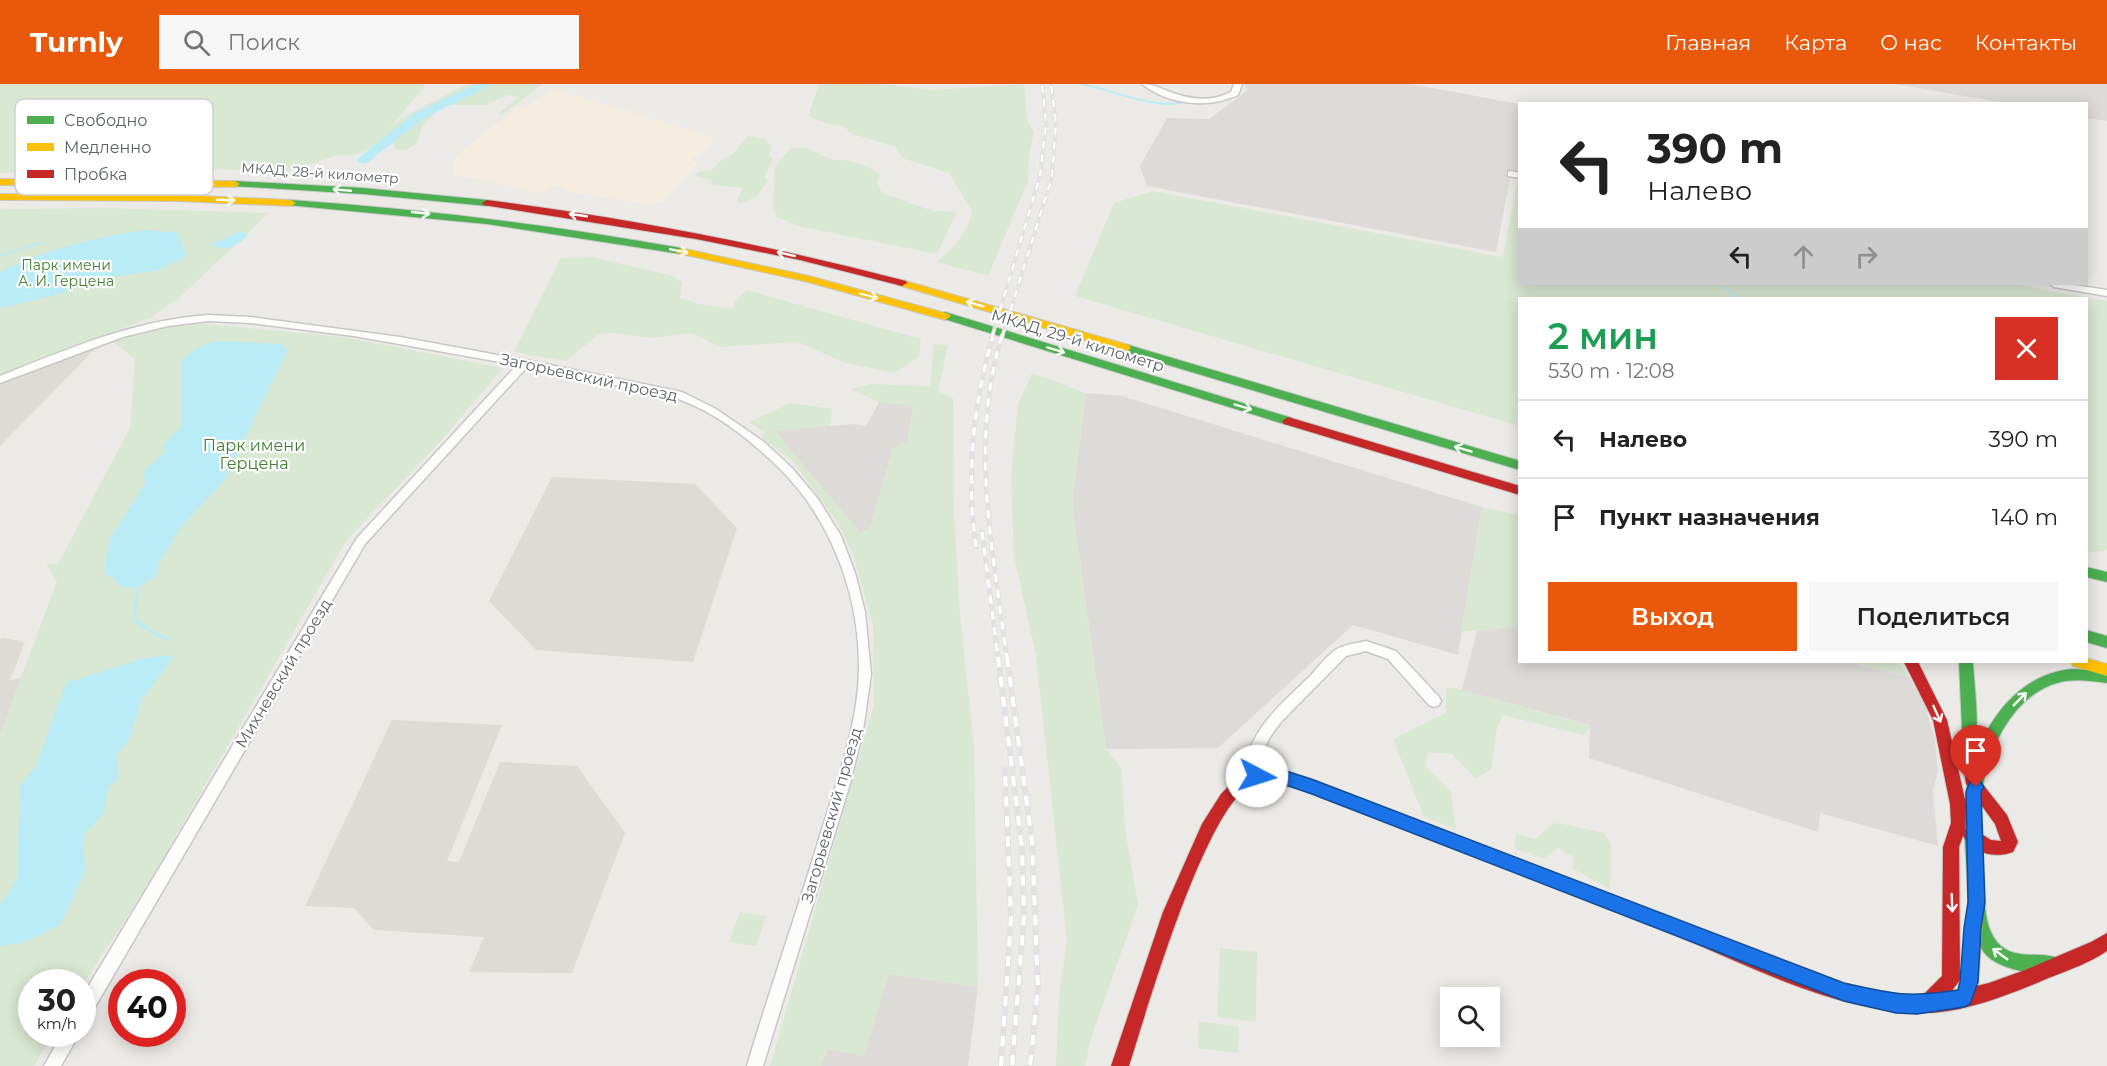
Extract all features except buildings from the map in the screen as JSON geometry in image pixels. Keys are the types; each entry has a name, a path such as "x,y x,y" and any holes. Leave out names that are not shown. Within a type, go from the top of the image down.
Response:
{"main road":[{"name":"МКАД, 28-й километр","path":"213,183 338,190 509,206 636,224"},
{"name":"МКАД, 28-й километр","path":"0,198 195,199 363,208 495,222 622,240"},
{"name":"МКАД, 29-й километр","path":"636,224 764,249 922,289 1518,465"},
{"name":"МКАД, 29-й километр","path":"622,240 749,265 918,309 1518,490"},
{"path":"2088,572 2107,575"},
{"path":"2088,631 2107,635"},
{"path":"2088,637 2107,642"},
{"path":"1912,663 1940,720 1958,804 1959,823 1951,854 1953,945 1951,980 1925,1005"},
{"path":"1959,823 1974,839 1998,851 2007,847 2010,842 2005,825 1976,787 1970,772 1966,663"},
{"path":"2082,663 2107,670"},
{"path":"2056,965 2012,962 1994,951 1987,939 1977,902 1973,792 1990,736 2022,696 2033,687 2058,676 2092,674 2107,677"},
{"path":"1958,804 1968,741"},
{"path":"1120,1066 1173,910 1199,850 1231,791 1256,769 1280,776 1844,992 1896,1004 1925,1005 1979,994 2056,965 2107,941"},
{"path":"1964,998 1969,982 1972,928 1977,902"},
{"path":"1953,945 1959,969 1979,994"}],"street":[{"path":"1146,84 1164,93 1204,103 1227,98 1235,93 1238,84"},
{"path":"2060,285 2107,293"},
{"name":"Загорьевский проезд","path":"0,380 120,333 197,318 234,319 349,332 525,363 678,395 703,405 736,428 789,471 819,506 840,544 851,572 859,613 865,672 862,699 837,805 791,955 779,982 755,1066"},
{"name":"Михневский проезд","path":"96,989 361,541 525,363"},
{"path":"1256,769 1260,741 1276,718 1342,652 1366,646 1392,655 1434,701"},
{"path":"52,1066 63,1047"}],"shaded area":[{"path":"1243,84 1411,84 1518,104 1518,171 1513,169 1511,174 1496,252 1147,186 1140,166 1167,118 1209,119 1248,90"},
{"path":"1895,84 2107,84 2107,121 2088,118 2088,102 1999,102"},
{"path":"554,89 717,138 692,160 698,163 662,201 649,205 568,191 557,186 537,193 454,174 455,157 519,106 524,108"},
{"path":"101,344 102,346 94,350 0,446 0,384"},
{"path":"1086,393 1122,396 1482,507 1458,655 1353,625 1218,748 1106,749 1072,503"},
{"path":"879,402 913,405 908,441 893,448 870,528 860,533 774,430 855,424 866,427"},
{"path":"552,477 695,484 737,528 693,662 536,650 489,601"},
{"path":"1518,626 1518,663 1852,663 1909,677 1924,702 1935,740 1938,771 1933,790 1938,846 1820,813 1818,832 1589,758 1590,725 1462,690 1477,631"},
{"path":"0,639 25,642 10,680 23,678 0,734"},
{"path":"392,720 502,725 447,861 459,862 500,762 577,766 625,833 572,973 469,972 484,937 374,930 354,908 305,906"},
{"path":"888,974 978,987 968,1066 821,1066 827,1049 864,1056"}],"green space":[{"path":"0,84 426,84 391,127 405,116 468,84 543,84 502,115 498,114 518,97 506,95 486,105 440,107 422,127 417,143 406,150 396,150 392,142 404,129 401,127 362,152 354,155 337,155 293,171 213,170 213,99 15,99 15,173 0,173"},
{"path":"819,84 883,84 930,90 1024,84 1027,120 1034,132 1029,157 1028,181 988,276 937,262 959,239 972,211 949,173 902,158 896,147 849,133 846,127 821,122 808,116"},
{"path":"748,136 765,139 771,147 769,156 773,159 765,177 768,181 757,196 741,204 737,200 743,188 711,185 712,180 695,176 699,172 712,170 722,159 732,155"},
{"path":"791,148 807,148 833,160 845,160 867,166 880,174 877,183 882,193 933,211 957,212 937,254 798,226 777,217 773,208 775,166"},
{"path":"1517,181 1518,285 2019,285 2085,297 1518,297 1518,426 1075,296 1114,203 1153,191 1503,257"},
{"name":"Парк имени А. И. Герцена","path":"108,208 269,213 179,298 150,318 0,376 0,209"},
{"path":"592,257 670,275 682,282 680,298 699,304 733,309 735,302 746,290 921,339 919,357 894,373 846,363 797,342 719,347 692,333 651,338 613,333 599,334 566,361 514,352 561,258"},
{"path":"2088,298 2107,301 2107,550 2088,553"},
{"name":"Парк имени Герцена","path":"194,323 344,337 503,368 439,443 346,541 146,888 93,969 18,969 18,1047 45,1047 34,1066 0,1066 0,734 57,581 46,564 58,564 130,428 135,359 109,339 154,327"},
{"path":"934,344 948,345 938,391 953,398 954,513 960,615 974,747 978,987 889,974 864,1056 828,1049 821,1066 770,1066 874,705 873,626 853,554 836,520 793,462 761,437 764,432 749,422 791,403 832,409 830,426 775,431 861,533 870,528 893,448 908,440 913,406 879,402 850,389 872,384 930,386"},
{"path":"1032,373 1086,393 1072,503 1106,749 1121,768 1125,829 1138,905 1090,1041 1085,1066 1056,1066 1059,997 1067,940 1036,656 1014,556 1011,478 1018,404"},
{"path":"1482,507 1518,515 1518,626 1461,632"},
{"path":"1852,663 1899,663 1909,677"},
{"path":"1446,687 1591,726 1583,735 1503,715 1497,728 1491,769 1476,779 1452,754 1428,752 1425,766 1451,792 1456,829 1424,817 1393,739 1446,713"},
{"path":"1554,822 1604,833 1611,844 1610,889 1572,868 1574,857 1558,848 1544,858 1514,848 1516,834 1536,839"},
{"path":"740,912 766,916 756,946 729,942"},
{"path":"1220,948 1257,952 1256,1022 1217,1017"},
{"path":"1199,1021 1239,1027 1238,1053 1198,1048"}],"water":[{"path":"147,230 178,233 186,255 184,258 158,270 106,278 60,294 0,308 0,272 72,245"},
{"path":"215,341 281,344 288,349 225,480 181,527 160,561 154,578 137,587 125,588 105,573 108,542 145,484 144,471 166,451 162,446 181,427 181,361 197,348"},
{"path":"170,655 172,659 141,701 130,738 116,756 119,777 107,789 104,813 83,835 85,872 60,925 25,942 0,946 0,905 17,879 20,785 36,766 66,683 144,658"}],"waterway":[{"path":"362,160 419,116 486,84"},
{"path":"1081,84 1144,101 1181,103"},
{"path":"218,244 228,244 241,235"},
{"path":"0,255 41,243"},
{"path":"1721,285 1738,297"},
{"path":"138,586 134,620 157,635 169,639"}],"railway":[{"path":"992,337 1040,176 1046,123 1042,84"},
{"path":"1002,337 1052,177 1056,123 1051,84"},
{"path":"976,547 972,494 973,440 976,414 993,336"},
{"path":"1002,336 992,376 985,456 991,537 1007,658"},
{"path":"982,532 998,658"},
{"path":"998,657 1022,848 1024,917 1012,1066"},
{"path":"1007,657 1032,841 1038,988 1030,1066"},
{"path":"1001,1066 1011,918 1005,770"}],"traffic: fast":[{"path":"235,184 363,191 487,203"},
{"path":"291,203 389,210 487,221 584,234 681,251"},
{"path":"945,316 1288,421"},
{"path":"1125,348 1518,465"},
{"path":"2088,572 2107,577"},
{"path":"2088,637 2107,642"},
{"path":"1966,663 1969,729 1966,752"},
{"path":"2052,964 2008,959 1995,952 1984,936 1977,905 1972,836 1972,807 1976,780 1981,762 1998,726 2022,697 2036,686 2059,676 2107,677"}],"traffic: slow":[{"path":"0,182 15,182"},
{"path":"213,184 235,184"},
{"path":"0,197 178,198 291,203"},
{"path":"681,251 809,279 945,316"},
{"path":"902,283 1125,348"},
{"path":"2082,663 2107,670"},
{"path":"1302,783 1688,932"},
{"path":"1964,998 1969,982 1976,907"}],"traffic: jam":[{"path":"487,203 592,217 696,235 800,257 902,283"},
{"path":"1288,421 1518,490"},
{"path":"1912,663 1940,720 1958,804 1959,823 1951,847 1951,980 1925,1005"},
{"path":"1968,741 1974,784 2001,820 2010,842 2007,847 1996,849 1987,847 1970,834"},
{"path":"1120,1066 1171,912 1207,829 1226,798 1245,780 1259,775 1274,775 1302,783"},
{"path":"1688,932 1817,984 1886,1001 1919,1004 1951,1001 2007,986 2097,948 2107,941"}],"route":[{"path":"1257,776 1280,776 1294,780 1844,992 1896,1004 1917,1005 1938,1004 1964,998 1969,982 1972,928 1977,902 1973,792 1976,787"}]}
